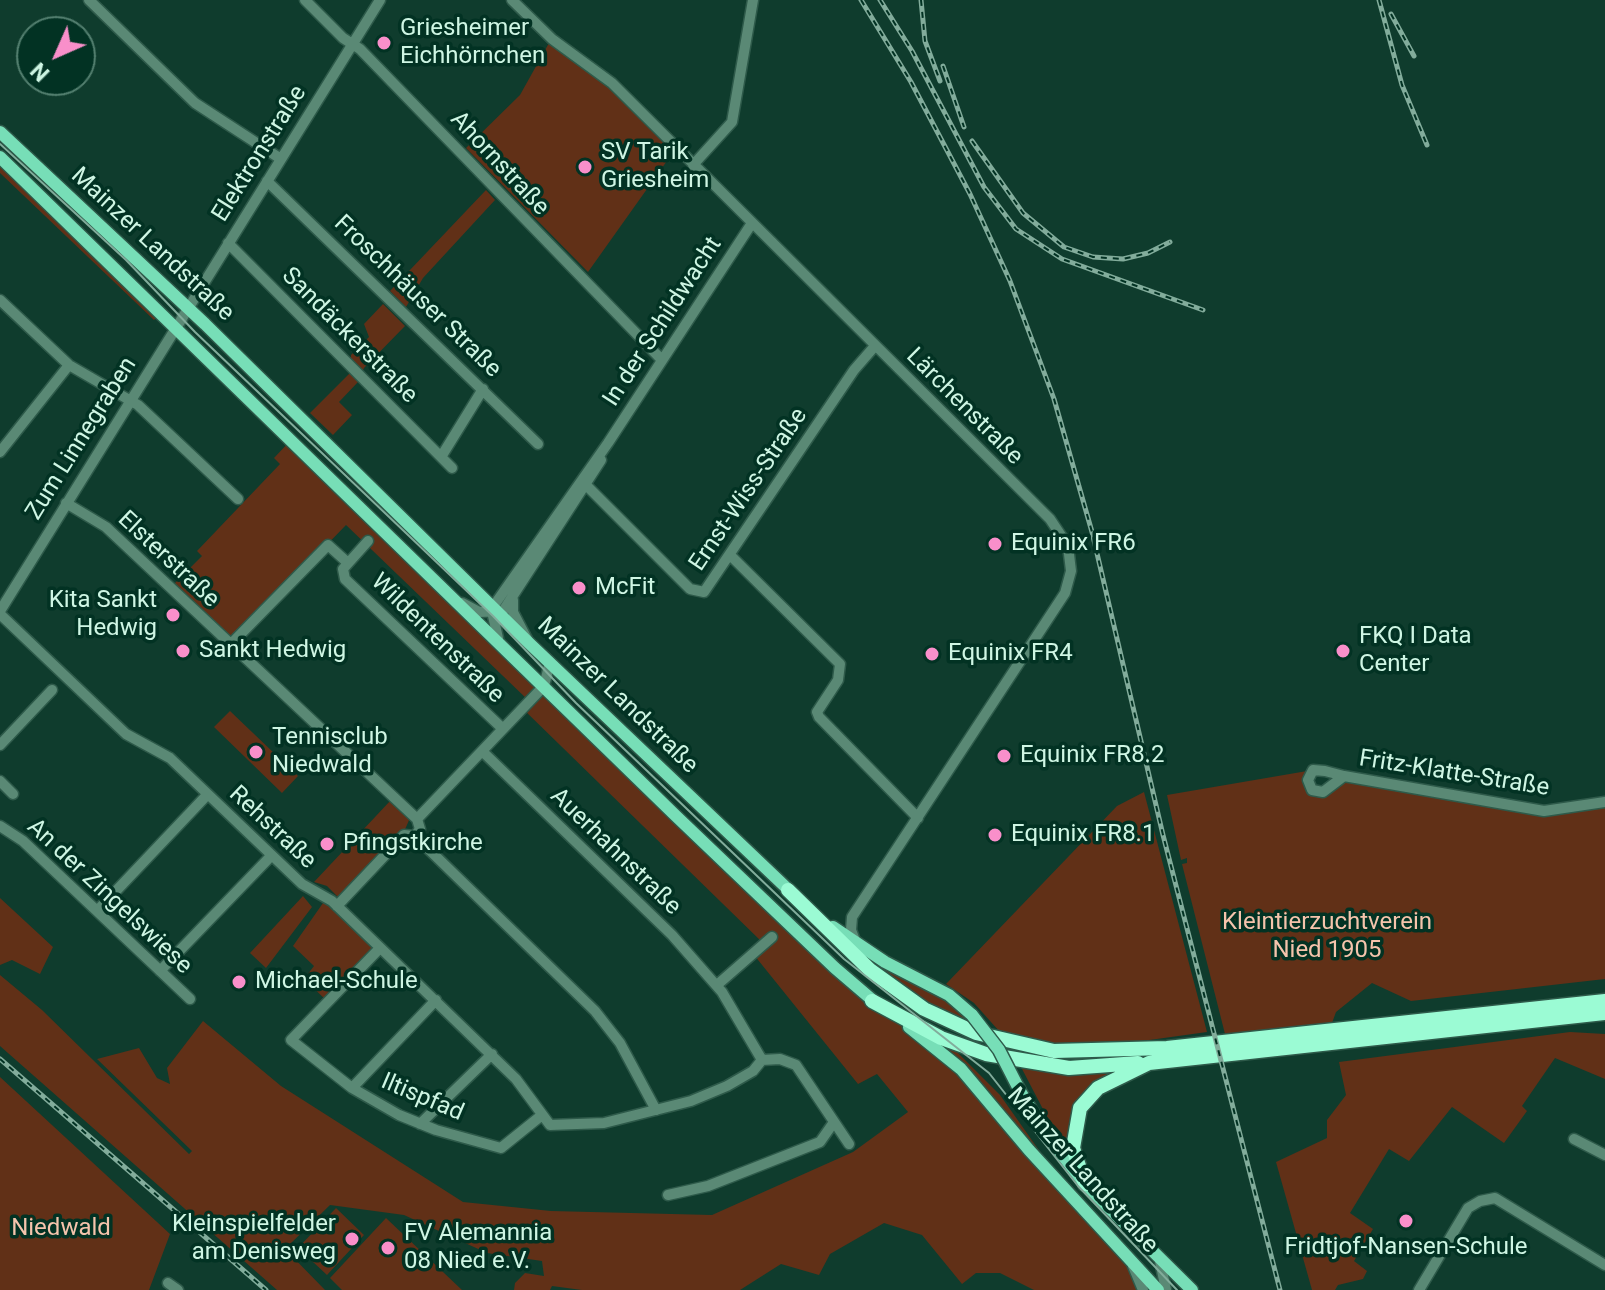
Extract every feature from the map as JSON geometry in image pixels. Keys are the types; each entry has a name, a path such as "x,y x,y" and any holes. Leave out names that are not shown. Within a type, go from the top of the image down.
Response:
{"highway":[{"path":"788,890 870,970 924,1009 976,1033 1054,1051 1167,1048 1602,1007"},
{"path":"872,1001 953,1043 1041,1065 1094,1067 1195,1058"},
{"path":"1085,1184 1077,1162 1073,1135 1080,1108 1087,1098 1111,1080 1149,1063 1602,1007"}],"main road":[{"name":"Mainzer Landstraße","path":"0,132 187,307 495,611 788,890 857,945 949,995 972,1015 999,1050 1044,1131 1085,1184 1190,1288"},
{"name":"Mainzer Landstraße","path":"0,157 173,329 322,467 814,949 872,1001 961,1069 1029,1150 1163,1289"}],"street":[{"path":"89,0 195,103 281,159"},
{"name":"Ahornstraße","path":"305,0 353,44 661,359"},
{"name":"Elektronstraße","path":"173,329 380,0"},
{"name":"Lärchenstraße","path":"512,0 552,39 612,83 1064,536 1070,559 1065,593 852,917"},
{"path":"693,165 732,122 753,0"},
{"name":"Froschhäuser Straße","path":"267,181 538,444"},
{"name":"In der Schildwacht","path":"495,611 752,223"},
{"name":"Sandäckerstraße","path":"228,243 452,468"},
{"path":"0,300 69,365 129,400 238,499"},
{"name":"Zum Linnegraben","path":"0,612 173,329"},
{"name":"Ernst-Wiss-Straße","path":"590,489 694,592 704,592 854,370 874,347"},
{"path":"0,452 69,365"},
{"path":"441,457 483,389"},
{"name":"In der Schildwacht","path":"590,489 608,443"},
{"path":"574,488 590,489"},
{"path":"454,599 479,612 495,611 513,600 576,501 590,489"},
{"name":"Elsterstraße","path":"66,503 106,527 415,819"},
{"name":"Wildentenstraße","path":"368,541 343,569 345,579 502,728"},
{"path":"230,645 328,545 348,563"},
{"path":"731,556 840,664 838,680 817,712 819,717 918,818"},
{"path":"478,593 492,593 510,586"},
{"path":"513,600 513,612 530,644"},
{"path":"495,611 498,638"},
{"name":"Rehstraße","path":"0,612 59,683 126,734 170,758 302,884 337,906 492,1054 516,1079 542,1115"},
{"path":"337,906 420,829 415,819 544,686 550,662"},
{"path":"0,745 59,683"},
{"name":"Auerhahnstraße","path":"482,751 641,903 717,985 762,1060"},
{"name":"Fritz-Klatte-Straße","path":"1344,776 1544,811 1605,802"},
{"path":"0,781 13,794"},
{"path":"97,911 207,795"},
{"name":"An der Zingelswiese","path":"0,826 23,841 190,999"},
{"path":"410,836 595,1011 620,1043 656,1110"},
{"path":"160,971 271,856"},
{"path":"818,915 836,923 852,917 851,930 857,945"},
{"path":"717,985 772,937"},
{"name":"Iltispfad","path":"380,948 291,1040 352,1088 420,1124 501,1148 542,1115"},
{"path":"352,1088 436,1000"},
{"path":"420,1124 492,1054"},
{"path":"542,1115 555,1127 604,1123 656,1110 727,1086 753,1071 762,1060 780,1059 796,1065 849,1144"},
{"path":"668,1195 719,1182 820,1142 834,1122"},
{"path":"1574,1139 1605,1155"},
{"path":"1419,1290 1468,1208 1495,1198 1604,1260"},
{"path":"1124,1251 1143,1290"},
{"path":"1160,1261 1163,1289 1190,1288"},
{"path":"168,1283 178,1290"}],"green space":[{"name":"SV Tarik Griesheim","path":"549,43 608,84 674,151 588,272 466,148 520,95"},
{"path":"0,163 156,318 154,320 0,173"},
{"path":"486,190 495,200 423,278 406,307 390,291"},
{"path":"383,304 405,326 364,368 358,382 339,402 352,415 333,435 310,413 350,373 351,355 369,337 364,324"},
{"path":"291,440 835,968 927,1040 1124,1251 1143,1290 1034,1290 1000,1273 976,1273 962,1284 922,1235 884,1223 830,1254 819,1275 781,1264 740,1290 582,1290 552,1286 550,1290 514,1290 515,1283 525,1273 544,1276 542,1261 487,1253 404,1215 330,1205 285,1249 325,1290 277,1290 0,1046 0,975 42,1010 189,1154 192,1151 97,1059 139,1048 157,1078 170,1084 167,1068 203,1021 281,1086 463,1202 551,1211 712,1215 853,1152 908,1112 877,1074 858,1084 750,950 763,943 522,708 529,701 346,525 230,645 170,588 202,556 197,551 280,464 274,458"},
{"name":"Tennisclub Niedwald","path":"230,711 298,776 282,793 214,727"},
{"name":"Kleintierzuchtverein Nied 1905","path":"1313,770 1308,781 1322,792 1344,776 1527,808 1605,802 1605,979 1411,1001 1372,983 1336,1012 1332,1023 1225,1034 1182,864 1187,863 1187,858 1181,860 1167,795"},
{"path":"1144,792 1207,1032 1085,1049 1025,1042 999,1031 974,1003 946,984 1117,806"},
{"path":"391,800 410,818 403,834 341,900 327,886 314,882"},
{"path":"303,896 312,907 266,968 250,953"},
{"path":"0,898 53,947 40,974 12,960 0,965"},
{"path":"323,903 329,903 375,946 327,1001 304,979 314,966 293,946"},
{"path":"853,947 947,1000 979,1030 909,993"},
{"path":"1570,1032 1605,1034 1605,1079 1555,1058 1522,1106 1527,1111 1504,1143 1452,1107 1409,1161 1389,1149 1350,1213 1373,1229 1354,1261 1367,1271 1363,1279 1338,1285 1335,1290 1312,1290 1276,1162 1327,1138 1327,1120 1346,1095 1339,1062"},
{"path":"939,1043 956,1051 1000,1095 1060,1180 966,1069"},
{"path":"1021,1067 1059,1073 1118,1071 1072,1115 1069,1145 1046,1115"},
{"name":"Niedwald","path":"0,1077 170,1234 149,1290 0,1290"},
{"name":"Kleinspielfelder am Denisweg","path":"336,1208 364,1235 327,1275 298,1248"},
{"name":"FV Alemannia 08 Nied e.V.","path":"386,1218 462,1290 342,1290 330,1278"}],"tram line":[{"path":"0,144 126,260 195,332 493,616 576,703 844,959 989,1073 1078,1186 1177,1290"}],"railway":[{"path":"861,0 911,82 970,194 1010,281 1054,399 1092,532 1163,835 1280,1290"},
{"path":"880,0 912,51 984,187 1016,229 1062,259 1203,310"},
{"path":"921,0 925,41 940,81"},
{"path":"1379,0 1402,85 1427,145"},
{"path":"1391,14 1414,56"},
{"path":"943,66 964,127"},
{"path":"972,141 1023,213 1064,247 1093,257 1123,259 1148,253 1170,242"},
{"path":"0,1059 266,1290"}],"place":[{"name":"Griesheimer Eichhörnchen","path":"384,43"},
{"name":"SV Tarik Griesheim","path":"585,167"},
{"name":"Equinix FR6","path":"995,544"},
{"name":"McFit","path":"579,588"},
{"name":"Kita Sankt Hedwig","path":"173,615"},
{"name":"Sankt Hedwig","path":"183,651"},
{"name":"FKQ I Data Center","path":"1343,651"},
{"name":"Equinix FR4","path":"932,654"},
{"name":"Tennisclub Niedwald","path":"256,752"},
{"name":"Equinix FR8.2","path":"1004,756"},
{"name":"Equinix FR8.1","path":"995,835"},
{"name":"Pfingstkirche","path":"327,844"},
{"name":"Michael-Schule","path":"239,982"},
{"name":"Fridtjof-Nansen-Schule","path":"1406,1221"},
{"name":"Kleinspielfelder am Denisweg","path":"352,1239"},
{"name":"FV Alemannia 08 Nied e.V.","path":"388,1248"}]}
